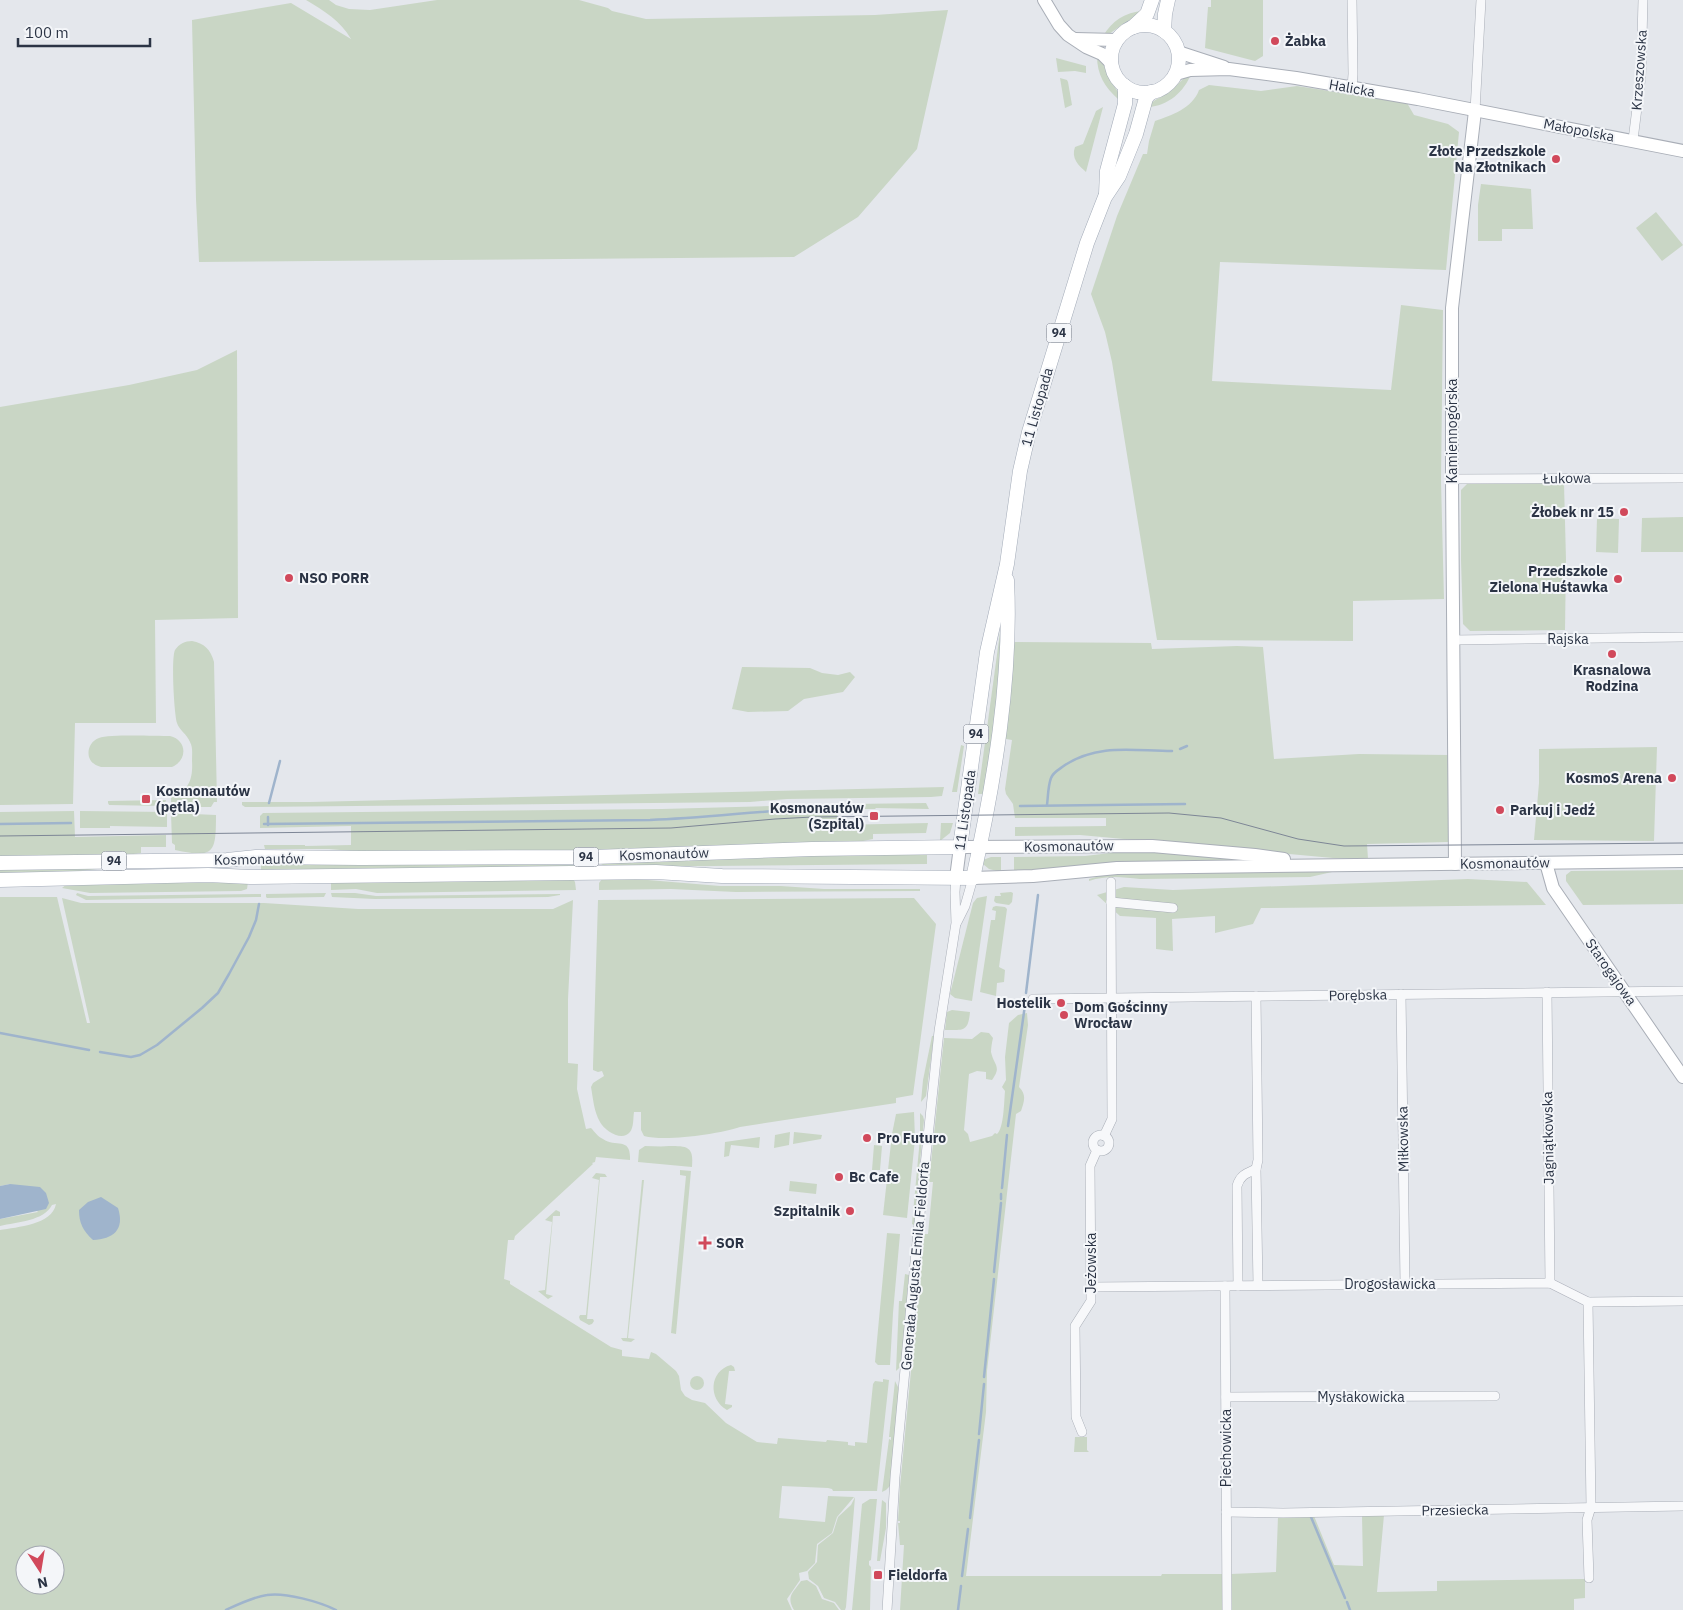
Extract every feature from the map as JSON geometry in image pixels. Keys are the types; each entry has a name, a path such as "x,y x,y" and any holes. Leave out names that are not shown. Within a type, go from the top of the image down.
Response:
{"main road":[{"path":"1134,27 1147,14 1152,0"},
{"path":"1164,31 1168,0"},
{"path":"1140,25 1153,26 1164,31 1171,36 1178,52 1176,74 1165,86 1151,92 1138,92 1126,86 1114,73 1112,64 1112,54 1117,40 1122,34 1140,25"},
{"name":"11 Listopada","path":"1106,197 1107,171 1125,104 1126,86"},
{"name":"11 Listopada","path":"960,847 987,652 1006,564 1020,471 1029,432 1087,243 1106,197 1119,176 1136,134 1146,98 1151,92"},
{"name":"11 Listopada","path":"973,878 988,805 1002,706 1009,615 1006,564"},
{"name":"Kosmonautów","path":"0,862 227,860 256,857 594,857 812,849 960,847"},
{"name":"Kosmonautów","path":"0,880 208,875 250,877 656,872 722,876 937,876 973,878"}],"street":[{"path":"1044,0 1059,25 1068,35 1086,47 1102,54 1112,64"},
{"path":"1352,0 1352,88"},
{"name":"Kamiennogórska","path":"1455,864 1452,479 1453,301 1475,110 1481,0"},
{"name":"Krzeszowska","path":"1633,140 1641,76 1643,0"},
{"path":"1075,39 1117,40"},
{"name":"Halicka","path":"1178,52 1229,68 1475,110"},
{"name":"Halicka","path":"1176,74 1190,70 1229,68"},
{"name":"Małopolska","path":"1475,110 1683,151"},
{"name":"Łukowa","path":"1452,479 1683,478"},
{"name":"Rajska","path":"1453,640 1683,637"},
{"name":"Kosmonautów","path":"960,847 1152,846 1255,855 1326,865"},
{"name":"11 Listopada","path":"956,878 960,847"},
{"name":"Kosmonautów","path":"973,878 1033,876 1117,868 1683,861"},
{"name":"Starogajowa","path":"1546,863 1552,888 1683,1077"},
{"name":"Generała Augusta Emila Fieldorfa","path":"887,1610 895,1477 930,1107 944,993 956,923 954,892 956,878"},
{"name":"Generała Augusta Emila Fieldorfa","path":"956,923 966,906 973,878"},
{"name":"Jeżowska","path":"1082,1432 1076,1416 1075,1326 1091,1301 1090,1166 1097,1150 1094,1147 1093,1140 1099,1135 1104,1136 1112,1119 1111,882"},
{"path":"1111,902 1173,908"},
{"name":"Porębska","path":"1033,999 1683,991"},
{"name":"Jagniątkowska","path":"1547,992 1550,1283"},
{"name":"Miłkowska","path":"1401,994 1405,1284"},
{"path":"1256,996 1258,1285"},
{"path":"1238,1286 1237,1186 1244,1174 1256,1169"},
{"name":"Drogosławicka","path":"1092,1287 1550,1283 1588,1302 1683,1301"},
{"name":"Piechowicka","path":"1224,1286 1227,1610"},
{"path":"1588,1302 1591,1508 1587,1520 1589,1578"},
{"name":"Mysłakowicka","path":"1226,1397 1495,1396"},
{"name":"Przesiecka","path":"1226,1512 1683,1506"}],"green space":[{"path":"306,0 329,0 336,5 349,9 370,10 437,0 579,0 608,8 612,11 646,19 875,15 948,10 917,149 858,217 794,257 199,262 192,20 291,3 351,39 337,21"},
{"path":"1211,0 1263,0 1263,56 1255,61 1205,48 1208,7 1211,7"},
{"path":"1143,11 1103,36 1120,18 1130,13"},
{"path":"1097,56 1104,64 1110,80 1118,92 1118,99 1103,80 1098,69"},
{"path":"1056,58 1086,66 1086,73 1075,71 1058,72"},
{"path":"1191,74 1180,92 1169,101 1148,107 1153,102"},
{"path":"1060,78 1068,82 1072,105 1065,108"},
{"path":"1209,85 1261,91 1297,86 1407,103 1414,115 1448,124 1459,132 1446,270 1220,262 1212,381 1391,390 1401,305 1443,310 1441,481 1444,599 1353,601 1353,641 1157,640 1112,362 1105,332 1091,294 1117,216 1143,154 1147,154 1155,121 1174,114 1192,102 1199,90"},
{"path":"1103,107 1086,172 1075,158 1075,147 1083,144 1096,111"},
{"path":"1481,184 1531,189 1533,229 1502,229 1502,241 1478,241 1478,205"},
{"path":"1656,212 1683,245 1662,261 1636,228"},
{"path":"237,350 238,618 155,620 156,723 75,723 73,804 0,805 0,407 129,385 197,370"},
{"path":"1564,483 1565,630 1470,631 1463,624 1461,490 1467,484"},
{"path":"1683,517 1683,552 1641,552 1642,518"},
{"path":"1597,518 1619,519 1618,553 1596,552"},
{"path":"1002,618 996,713 984,794 978,794"},
{"path":"192,641 200,643 206,648 214,662 217,802 214,802 211,807 174,807 171,804 171,796 186,787 192,773 192,746 178,725 176,717 173,674 175,650 182,643"},
{"path":"1013,642 1151,643 1152,649 1263,647 1274,759 1359,754 1449,755 1448,842 1367,844 1368,859 1333,858 1080,835 1015,836 1015,827 1106,826 1106,818 1015,818 1013,804 1005,789 1012,740 1006,739 1006,732"},
{"path":"742,667 810,668 822,673 838,675 850,672 855,677 843,692 804,699 788,711 748,712 732,709"},
{"path":"170,736 180,742 183,750 181,760 172,767 101,767 94,764 89,757 90,746 99,738"},
{"path":"961,745 964,746 957,792 952,792"},
{"path":"1657,747 1654,841 1534,840 1539,783 1539,749"},
{"path":"944,787 942,796 931,797 787,799 750,802 245,807 242,805 242,802"},
{"path":"166,800 164,806 109,805 108,803 108,801"},
{"path":"926,803 929,809 849,809 852,804"},
{"path":"841,804 844,810 837,810 838,825 928,823 926,833 873,834 873,839 853,843 716,849 373,853 329,849 265,849 264,845 351,845 351,826 260,828 260,816 263,813 662,809"},
{"path":"74,811 75,837 166,835 166,847 141,847 141,853 126,855 0,857 0,812"},
{"path":"80,811 167,812 167,827 110,826 110,828 80,828"},
{"path":"171,813 216,815 215,838 210,850 205,853 198,853 175,850 175,845 172,843"},
{"path":"941,823 953,823 950,833 940,841"},
{"path":"1127,851 1253,860 1140,861 1014,872 1014,857 1085,856"},
{"path":"927,853 927,864 606,867 601,864 775,856"},
{"path":"991,857 1001,857 1001,872 989,869 983,864 983,860"},
{"path":"261,865 588,865 586,867 261,871"},
{"path":"0,867 210,867 106,868 61,873 0,874"},
{"path":"1683,870 1683,904 1583,905 1566,881 1566,875 1571,871"},
{"path":"1332,872 1310,877 1140,879 1114,877 1089,881 1089,879 1103,875 1115,874"},
{"path":"573,879 576,890 377,893 356,889 331,890 331,882"},
{"path":"602,879 636,879 720,886 920,889 920,891 736,892 671,889 599,890 599,883"},
{"path":"1468,879 1527,882 1546,905 1261,908 1253,924 1215,933 1215,916 1172,919 1173,951 1156,949 1156,918 1120,916 1097,895 1124,887 1173,890"},
{"path":"248,882 247,889 241,891 90,893 62,888 67,884"},
{"path":"77,893 88,896 261,894 261,897 86,900 76,895"},
{"path":"326,893 324,897 266,897 266,894"},
{"path":"331,893 355,893 376,896 560,895 548,897 375,899 332,897"},
{"path":"1000,893 1013,893 1012,902 1009,905 994,901 995,896 1001,896"},
{"path":"987,896 972,1001 955,998 950,994 973,903 977,898"},
{"path":"0,897 57,897 87,1023 90,1023 62,898 81,903 264,903 358,909 553,909 573,900 568,999 568,1063 578,1064 577,1089 586,1129 591,1128 608,1142 625,1145 630,1153 630,1160 596,1157 595,1162 515,1236 514,1240 508,1240 504,1279 510,1281 510,1284 611,1347 622,1350 622,1356 649,1359 651,1352 656,1354 676,1371 679,1376 681,1390 685,1396 705,1403 726,1423 757,1442 777,1444 778,1438 848,1442 848,1445 855,1446 855,1442 867,1443 873,1384 875,1381 883,1382 883,1379 889,1380 877,1491 833,1491 828,1488 782,1486 779,1518 825,1522 828,1496 854,1497 837,1517 832,1533 817,1544 815,1563 807,1571 799,1573 800,1580 787,1599 792,1610 0,1610 0,1230 41,1221 53,1211 56,1204 52,1205 37,1218 0,1226 0,1219 38,1212 10,1184 0,1186"},
{"path":"914,898 936,924 913,1095 896,1098 896,1103 692,1136 653,1138 644,1136 641,1130 641,1112 634,1112 632,1128 627,1135 618,1136 602,1125 596,1114 591,1087 593,1083 604,1076 602,1071 593,1070 598,900"},
{"path":"996,906 1007,909 999,967 1005,970 1004,982 997,983 996,996 980,992 991,920 995,920 996,911 992,910"},
{"path":"952,1010 970,1012 968,1023 961,1030 945,1030 947,1012"},
{"path":"1027,1013 1028,1025 1019,1087 1024,1099 1021,1111 1016,1114 987,1371 986,1412 966,1576 1161,1576 1162,1574 1222,1574 1222,1610 900,1610 904,1545 900,1545 898,1523 900,1523 898,1521 900,1487 924,1234 928,1234 933,1182 929,1182 944,1038 972,1039 981,1032 989,1033 993,1038 991,1052 997,1069 992,1080 986,1079 986,1072 977,1071 969,1074 964,1130 968,1134 970,1142 992,1136 999,1131 1004,1108 1005,1091 1002,1087 1006,1080 1005,1057 1009,1023 1018,1015"},
{"path":"932,1036 934,1036 926,1096 921,1102 923,1080"},
{"path":"914,1112 915,1139 907,1218 883,1215 896,1114"},
{"path":"920,1113 924,1120 914,1225 912,1224 920,1138"},
{"path":"790,1132 789,1145 774,1148 775,1135"},
{"path":"794,1132 822,1135 821,1139 793,1144"},
{"path":"760,1137 759,1148 731,1145 729,1156 724,1157 725,1142"},
{"path":"874,1145 882,1146 880,1170 872,1170"},
{"path":"645,1146 685,1147 692,1155 692,1167 638,1162 639,1150"},
{"path":"680,1170 691,1171 676,1334 671,1333 686,1176 680,1175"},
{"path":"596,1173 605,1174 607,1177 600,1177 587,1319 593,1319 594,1321 589,1325 580,1320 579,1317 580,1315 586,1315 599,1180 592,1178"},
{"path":"642,1180 644,1180 628,1338 635,1339 631,1342 623,1341 621,1338 627,1338"},
{"path":"790,1181 817,1184 816,1194 789,1191"},
{"path":"556,1210 560,1212 560,1216 553,1216 546,1294 553,1296 548,1299 538,1291 545,1290 552,1222 545,1220"},
{"path":"887,1233 900,1234 890,1365 878,1365 875,1362"},
{"path":"905,1274 909,1275 901,1366 896,1371 899,1301 902,1301"},
{"path":"731,1365 735,1371 729,1371 725,1404 732,1405 732,1407 727,1410 717,1399 714,1393 714,1386 718,1373"},
{"path":"694,1376 700,1376 704,1383 700,1390 694,1390 690,1386 690,1380"},
{"path":"895,1381 899,1389 890,1486 882,1492 889,1439 891,1440 891,1437 889,1437"},
{"path":"1075,1437 1087,1437 1087,1450 1089,1452 1074,1452"},
{"path":"855,1497 846,1607 845,1610 841,1610 835,1602 824,1598 818,1586 809,1579 808,1572 817,1562 818,1545 833,1533 838,1517 851,1505"},
{"path":"870,1499 877,1499 871,1560 869,1561 871,1567 870,1610 852,1610 862,1504"},
{"path":"882,1500 886,1503 886,1528 880,1561 877,1561"},
{"path":"1362,1515 1384,1515 1377,1592 1437,1591 1437,1581 1585,1579 1585,1598 1574,1599 1574,1610 1231,1610 1231,1574 1276,1572 1278,1516 1314,1516 1334,1565 1363,1566"},
{"path":"807,1580 816,1586 822,1599 834,1603 839,1610 794,1610 791,1595 801,1581"}],"water":[{"path":"10,1184 40,1187 46,1193 49,1203 46,1209 0,1219 0,1186"},
{"path":"101,1197 118,1208 120,1222 116,1232 112,1235 93,1240 82,1226 79,1210 88,1202"}],"waterway":[{"path":"1180,749 1187,746"},
{"path":"1047,805 1049,784 1052,776 1065,765 1078,758 1104,751 1117,750 1172,751"},
{"path":"269,803 280,761"},
{"path":"1020,806 1185,804"},
{"path":"264,824 650,820 831,808"},
{"path":"268,817 268,825"},
{"path":"0,824 71,823"},
{"path":"1026,993 1038,895"},
{"path":"100,1052 131,1057 140,1055 157,1045 202,1008 218,993 229,974 249,937 256,920 259,904"},
{"path":"1008,1126 1025,1005"},
{"path":"0,1033 89,1050"},
{"path":"1002,1188 1007,1135"},
{"path":"1001,1194 1001,1199"},
{"path":"994,1272 1001,1203"},
{"path":"984,1377 994,1279"},
{"path":"979,1434 984,1384"},
{"path":"970,1518 979,1440"},
{"path":"1311,1517 1345,1598"},
{"path":"962,1576 968,1529"},
{"path":"958,1610 961,1586"},
{"path":"226,1610 257,1597 274,1594 302,1598 336,1610"},
{"path":"1347,1602 1350,1610"}],"tram line":[{"path":"0,836 671,828 812,817 1169,813 1221,818 1298,839 1344,846 1683,843"}],"place":[{"name":"Żabka","path":"1275,41"},
{"name":"Złote Przedszkole Na Złotnikach","path":"1556,159"},
{"name":"Żłobek nr 15","path":"1624,512"},
{"name":"NSO PORR","path":"289,578"},
{"name":"Przedszkole Zielona Huśtawka","path":"1618,579"},
{"name":"Krasnalowa Rodzina","path":"1612,654"},
{"name":"KosmoS Arena","path":"1672,778"},
{"name":"Kosmonautów (pętla)","path":"146,799"},
{"name":"Parkuj i Jedź","path":"1500,810"},
{"name":"Kosmonautów (Szpital)","path":"874,816"},
{"name":"Hostelik","path":"1061,1003"},
{"name":"Dom Gościnny Wrocław","path":"1064,1015"},
{"name":"Pro Futuro","path":"867,1138"},
{"name":"Bc Cafe","path":"839,1177"},
{"name":"Szpitalnik","path":"850,1211"},
{"name":"SOR","path":"705,1243"},
{"name":"Fieldorfa","path":"878,1575"}]}
